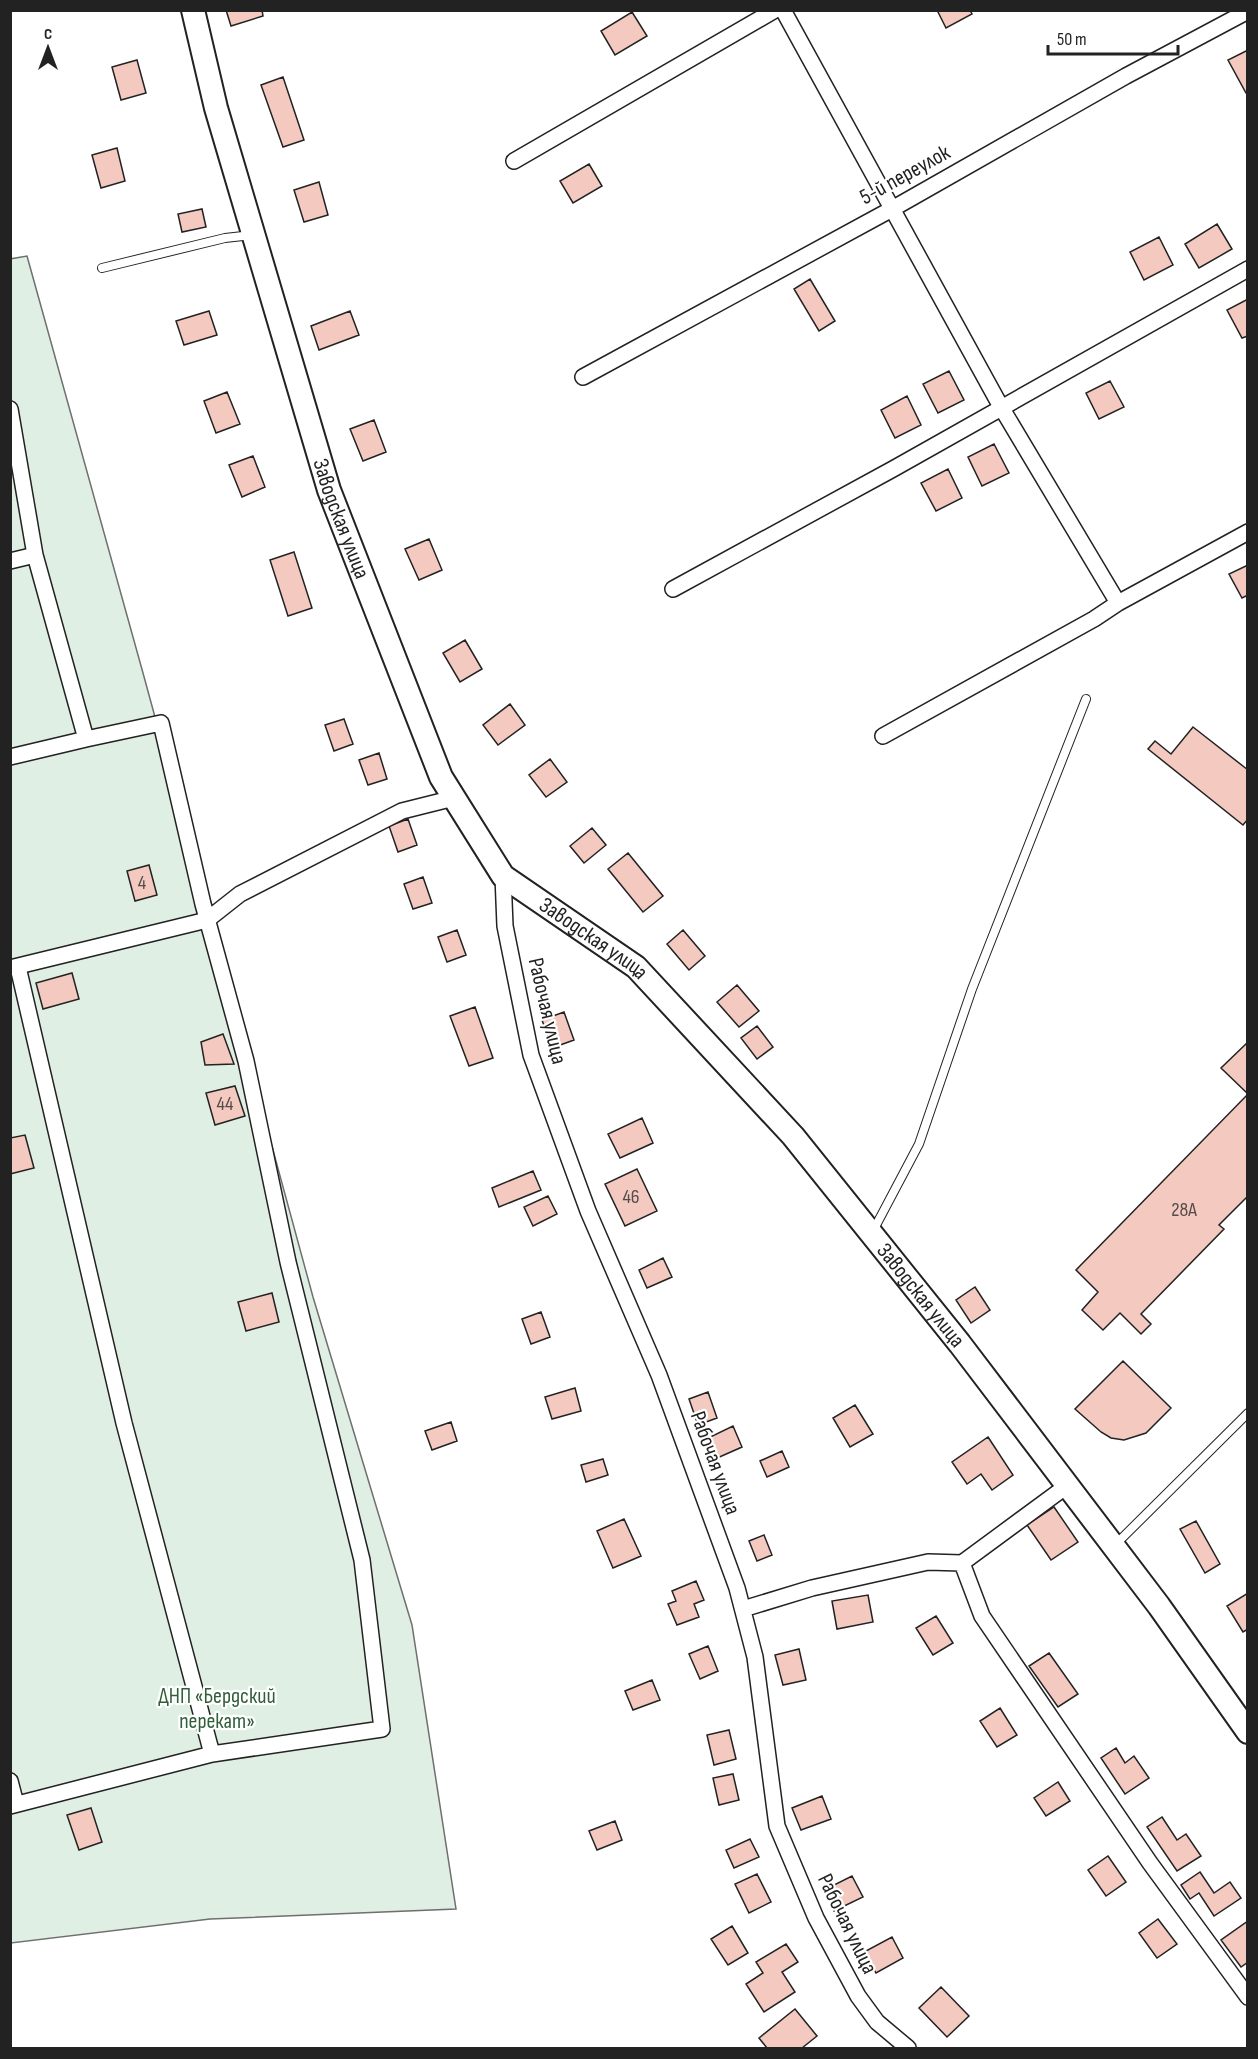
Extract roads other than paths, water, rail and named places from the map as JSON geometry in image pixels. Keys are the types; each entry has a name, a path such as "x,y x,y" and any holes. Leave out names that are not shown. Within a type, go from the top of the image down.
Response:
{"street":[{"name":"Заводская улица","path":"193,10 216,108 329,490 441,777 503,876 636,967 793,1136 960,1344 1068,1485 1159,1606 1248,1732"},
{"path":"514,161 775,10"},
{"path":"783,10 1001,407 1118,603"},
{"name":"5-й переулок","path":"583,377 892,209 1126,76 1248,10"},
{"path":"673,589 893,469 1248,269"},
{"path":"10,409 34,555 86,739"},
{"path":"883,736 1248,532"},
{"path":"10,561 34,555"},
{"path":"10,757 160,723 207,920 246,1061 288,1262 362,1560 382,1729 212,1754 13,1805 10,1781"},
{"path":"212,1754 124,1423 14,967 207,920 240,894 402,811 454,798"},
{"name":"Рабочая улица","path":"503,876 505,926 531,1055 588,1211 659,1375 737,1588 755,1657 777,1826 816,1918 858,1996 877,2022 909,2049"},
{"path":"743,1609 812,1588 928,1562 962,1563 1068,1485"},
{"path":"962,1563 982,1616 1150,1863 1248,1996"}],"lane":[{"path":"102,268 225,238 254,235"},
{"path":"872,1234 919,1144 972,989 1086,699"},
{"path":"1114,1546 1193,1465 1248,1413"}],"park label":[{"name":"ДНП «Бердский перекат»","path":"217,1709"}]}
